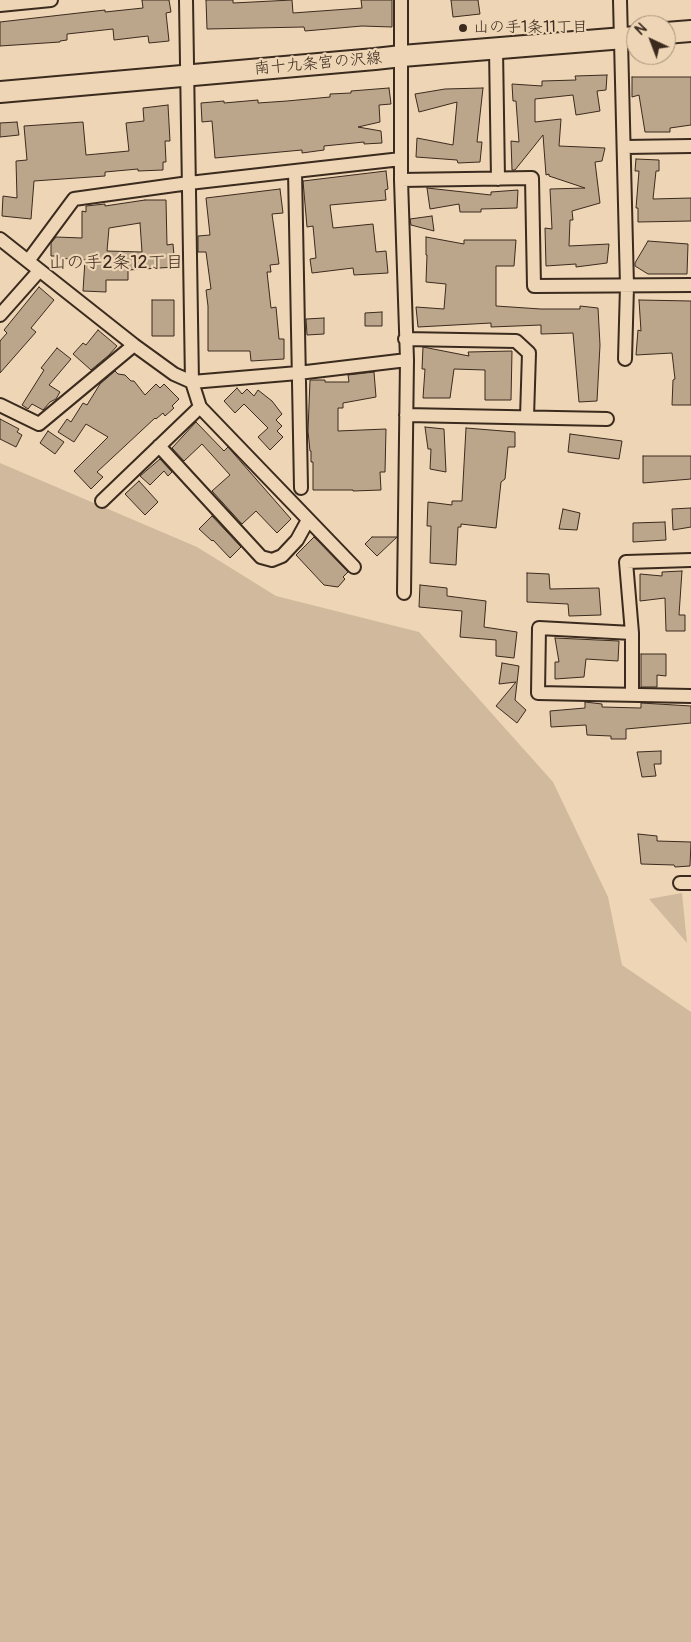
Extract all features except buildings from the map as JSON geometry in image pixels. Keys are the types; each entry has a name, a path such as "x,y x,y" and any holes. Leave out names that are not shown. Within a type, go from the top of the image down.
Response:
{"main road":[{"path":"676,33 691,31"},
{"name":"南十九条宮の沢線","path":"0,92 626,38"}],"street":[{"path":"0,5 51,0"},
{"path":"186,0 192,382 200,407 354,567"},
{"path":"401,0 401,180 407,360 404,594"},
{"path":"620,0 626,28"},
{"path":"496,48 498,179"},
{"path":"625,359 627,286 624,147 627,65"},
{"path":"624,147 691,146"},
{"path":"28,261 74,200 189,183 401,159"},
{"path":"295,171 302,488"},
{"path":"401,180 532,178 534,286 691,285"},
{"path":"0,239 174,374 192,382 298,373 407,360"},
{"path":"0,315 39,271"},
{"path":"405,339 516,341 529,353 527,417"},
{"path":"0,405 39,424 134,344"},
{"path":"102,501 200,407"},
{"path":"406,415 607,419"},
{"path":"158,446 261,557 272,560 282,556 297,540 308,520"},
{"path":"632,695 632,633 626,562 691,560"},
{"path":"632,633 539,628 538,693 691,696"}],"shaded area":[{"path":"0,463 197,547 276,596 419,632 553,782 608,897 622,965 691,1012 691,1642 0,1642"},
{"path":"682,893 687,943 649,899"}],"place":[{"name":"山の手1条11丁目","path":"463,28"}],"district":[{"name":"山の手2条12丁目","path":"116,263"}]}
